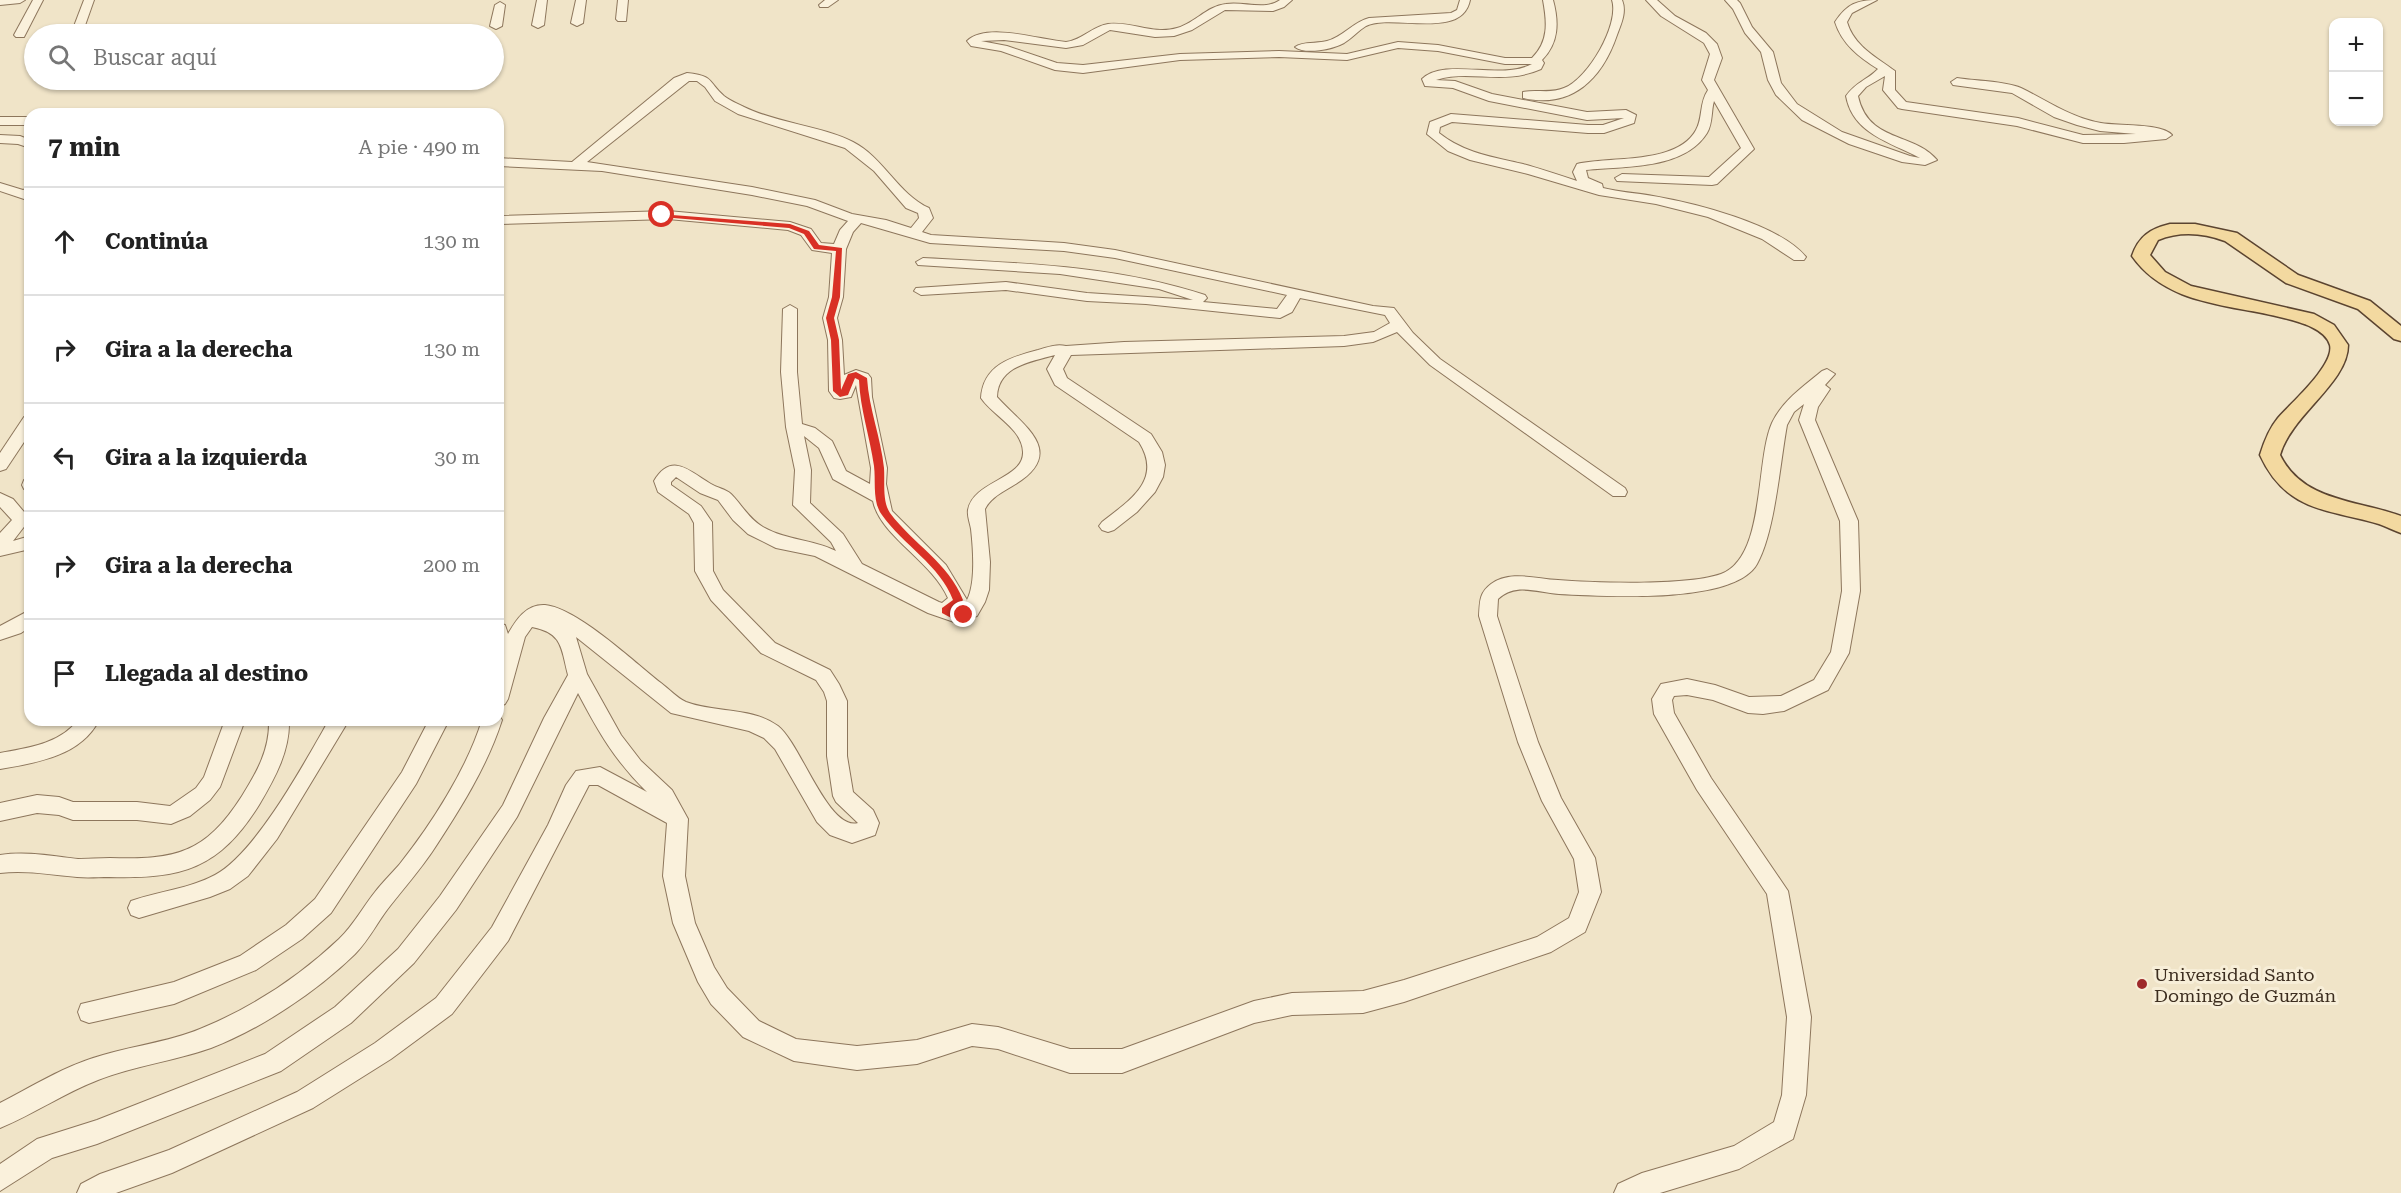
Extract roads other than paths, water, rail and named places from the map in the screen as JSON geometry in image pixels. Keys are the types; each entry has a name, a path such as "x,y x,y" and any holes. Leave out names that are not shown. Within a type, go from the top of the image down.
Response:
{"main road":[{"path":"2401,335 2364,305 2292,279 2231,237 2219,233 2195,229 2170,229 2152,236 2145,244 2141,256 2148,268 2171,285 2205,296 2274,309 2324,326 2339,344 2340,354 2312,396 2280,430 2270,455 2275,467 2285,478 2313,497 2342,509 2368,513 2401,525"}],"street":[{"path":"0,2 20,0"},
{"path":"25,24 38,0"},
{"path":"80,24 89,0"},
{"path":"538,25 542,0"},
{"path":"577,23 581,0"},
{"path":"622,19 623,0"},
{"path":"1287,0 1278,6 1266,8 1222,8 1184,30 1172,32 1141,33 1109,27 1088,40 1065,45 988,36 973,41 1055,66 1083,69 1180,57 1234,55 1347,57 1398,45 1438,48 1505,60 1535,61 1545,52 1552,37 1552,17 1548,0"},
{"path":"1234,55 1244,50 1312,47 1328,44 1339,40 1361,23 1369,21 1444,19 1457,16 1462,12 1465,0"},
{"path":"1535,61 1538,63 1537,67 1523,73 1433,76 1428,79 1429,83 1539,96 1573,91 1585,81 1608,51 1620,8 1617,0"},
{"path":"1622,178 1712,181 1748,149 1708,80 1717,56 1714,46 1706,38 1665,14 1651,0"},
{"path":"1730,0 1736,4 1746,26 1769,54 1775,83 1785,98 1797,109 1824,128 1847,140 1912,160 1926,162 1931,160 1877,133 1862,121 1853,108 1852,96 1862,84 1876,78 1885,69"},
{"path":"1872,0 1848,12 1841,22 1843,32 1851,43 1891,73 1889,90 1902,105 2018,122 2083,139 2124,139 2166,135 2100,127 2058,114 2015,90 1957,82"},
{"path":"496,24 500,5"},
{"path":"20,34 24,26"},
{"path":"576,165 678,81 697,77 709,84 722,100 742,111 849,145 879,168 911,205 924,211 926,218 913,235"},
{"path":"1471,89 1489,97 1587,116 1630,116 1630,120 1604,129 1451,118 1434,125 1433,134 1457,150 1609,194 1654,200 1731,220 1783,243 1799,257"},
{"path":"1609,194 1583,180 1579,172 1582,167 1661,158 1685,148 1702,131 1708,97 1713,92"},
{"path":"0,121 24,121"},
{"path":"0,139 24,142"},
{"path":"504,162 602,167 752,191 810,203 930,239 1064,247 1115,254 1374,310 1389,311 1420,349 1451,375 1619,492"},
{"path":"0,187 24,195"},
{"path":"504,220 680,216 790,226 806,232 817,248 839,249"},
{"path":"858,219 847,230 839,249 836,297 830,318 835,340 835,384 838,394 843,394 847,390 851,376 856,375 863,378 864,397 879,468 878,484 885,513 940,570 954,591 958,600 952,607 945,610"},
{"path":"923,262 1035,267 1097,275 1161,285 1232,309"},
{"path":"921,291 1006,286 1087,297 1280,314 1287,309 1295,292"},
{"path":"790,309 789,372 794,427 803,470 801,506 837,537 844,552 859,572"},
{"path":"504,678 516,636 527,619 537,613 545,612 566,619 678,707 694,713 750,724 772,733 783,744 821,812 837,830 860,834 868,829 869,823 866,816 843,796 837,756 837,701 832,689 823,675 768,648 717,595 704,571 703,522 695,510 663,488 662,481 672,471 683,473 706,489 724,496 739,516 761,534 782,544 819,550 934,608 960,616 971,611 982,585 976,510 978,504 987,494 1016,477 1029,459 1030,446 1025,433 989,398 992,380 1000,370 1014,362 1058,349 1065,351 1344,341 1378,337 1390,332 1398,324"},
{"path":"1065,351 1055,365 1055,374 1060,381 1145,438 1156,457 1155,480 1146,495 1108,526"},
{"path":"527,619 552,624 567,638 578,675 614,741 634,767 666,796 678,819 674,876 684,923 706,974 720,996 751,1029 794,1050 857,1058 917,1052 972,1035 998,1038 1070,1061 1122,1061 1254,1012 1292,1004 1362,1002 1404,992 1543,945 1577,925 1590,892 1584,858 1552,801 1528,742 1488,616 1489,596 1499,587 1519,582 1557,586 1650,588 1705,585 1730,578 1749,562 1760,532 1779,425 1788,409 1827,374 1827,382 1810,406 1807,420 1849,522 1851,591 1840,653 1821,685 1784,703 1763,706 1748,705 1715,693 1687,687 1668,689 1662,699 1664,714 1704,784 1777,891 1799,1017 1794,1095 1784,1130 1775,1136 1738,1157 1642,1186 1627,1193"},
{"path":"794,427 809,432 826,445 839,476 882,498"},
{"path":"0,465 24,430"},
{"path":"0,499 24,515"},
{"path":"0,544 24,518"},
{"path":"0,550 24,544"},
{"path":"0,633 15,628 24,621"},
{"path":"0,1179 46,1148 97,1132 273,1063 343,1015 406,956 448,903 510,810 554,718 578,675"},
{"path":"0,761 51,748 68,740 86,726"},
{"path":"0,813 38,804 58,806 73,811 137,811 171,815 183,810 203,794 213,781 233,726"},
{"path":"0,864 30,861 79,868 127,870 183,864 226,836 240,818 268,771 277,750 279,726"},
{"path":"139,908 215,886 224,882 244,865 265,841 301,787 336,726"},
{"path":"89,1012 174,993 248,963 294,932 322,906 409,778 436,726"},
{"path":"0,1116 68,1080 101,1067 171,1050 212,1036 271,1005 302,985 349,945 383,898 407,872 450,807 486,739 490,726"},
{"path":"90,1193 109,1183 172,1161 305,1100 383,1051 444,1006 500,934 557,829 573,791 583,777 600,776 678,819"}],"place":[{"name":"Universidad Santo Domingo de Guzmán","path":"2142,984"}]}
